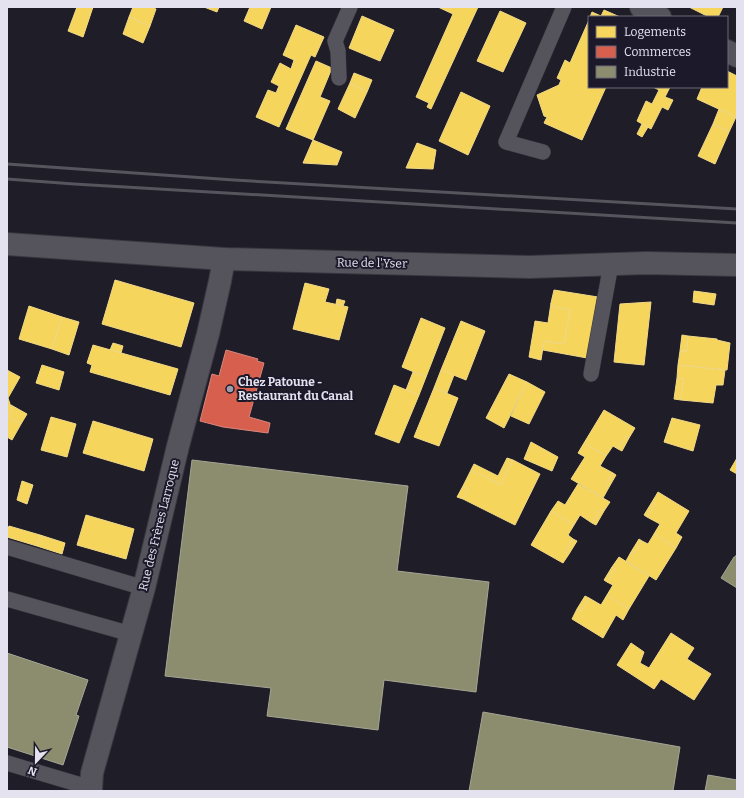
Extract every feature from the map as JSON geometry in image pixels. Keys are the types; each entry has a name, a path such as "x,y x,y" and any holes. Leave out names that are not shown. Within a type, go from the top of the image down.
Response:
{"street":[{"path":"641,7 658,16"},
{"name":"Rue de l'Yser","path":"7,244 224,259 530,267 611,264 737,265"},
{"name":"Rue des Frères Larroque","path":"91,789 92,774 144,588 178,446 208,334 224,259"}],"lane":[{"path":"339,78 338,51 335,41 350,7"},
{"path":"543,152 506,142 564,7"},
{"path":"591,374 611,264"},
{"path":"7,547 144,588"},
{"path":"7,599 131,634"},
{"path":"7,763 91,789"}],"building: Logements":[{"path":"77,7 93,7 83,37 68,31"},
{"path":"133,7 151,7 156,9 150,26 129,17"},
{"path":"204,7 219,7 217,12"},
{"path":"250,7 271,7 262,29 244,21"},
{"path":"438,7 478,7 431,109 427,107 429,103 416,97 453,14"},
{"path":"689,7 723,7 718,16 707,16"},
{"path":"604,10 618,16 601,16"},
{"path":"500,11 526,23 503,72 477,61"},
{"path":"592,12 601,16 590,16"},
{"path":"362,16 394,30 380,61 349,48"},
{"path":"129,17 150,26 143,43 123,34"},
{"path":"588,22 588,88 606,88 582,140 544,123 547,117 544,116 537,95 559,85 561,80 557,78 565,60 570,63"},
{"path":"296,25 324,37 315,57 311,55 279,127 256,117 268,90 276,93 279,86 271,82 280,63 291,69 294,60 283,55"},
{"path":"316,61 332,68 320,97 330,101 313,140 286,129"},
{"path":"728,72 737,76 736,117 697,99 702,88 728,88"},
{"path":"354,73 372,80 367,92 350,83"},
{"path":"350,83 367,92 355,118 338,109"},
{"path":"655,88 670,88 665,97 673,100 668,110 662,107 651,129 637,121 646,101 652,104 659,90"},
{"path":"461,92 490,106 468,155 439,141"},
{"path":"719,109 736,117 729,132 713,124"},
{"path":"642,124 648,127 642,137 637,134"},
{"path":"713,124 729,132 715,164 698,156"},
{"path":"313,140 342,152 337,165 303,163"},
{"path":"417,143 436,150 433,169 406,168"},
{"path":"115,280 194,303 181,347 102,324"},
{"path":"305,283 329,289 325,302 348,307 339,340 293,329"},
{"path":"554,290 598,297 587,358 543,350 544,341 564,344 570,310 554,307 551,303"},
{"path":"694,291 716,294 714,305 693,302"},
{"path":"337,299 345,301 343,306 336,304"},
{"path":"651,302 644,365 614,362 620,304"},
{"path":"551,303 554,307 570,310 564,344 544,341 541,360 529,357 535,321 548,323"},
{"path":"29,306 62,317 52,349 19,339"},
{"path":"62,317 79,322 69,355 52,349"},
{"path":"421,318 445,328 426,377 402,367"},
{"path":"461,321 485,331 466,380 441,370"},
{"path":"682,335 688,336 687,351 680,351"},
{"path":"688,336 717,339 730,343 727,370 678,365 680,351 687,351"},
{"path":"113,343 123,346 121,353 110,350"},
{"path":"93,345 178,369 170,395 90,372 92,365 87,363"},
{"path":"42,365 64,372 59,390 36,383"},
{"path":"678,365 725,370 723,385 716,385 713,403 681,400 683,379 677,378"},
{"path":"7,370 20,377 8,398 12,410 8,417 21,424 12,440 7,437"},
{"path":"441,370 454,375 447,393 434,388"},
{"path":"413,372 426,377 419,395 406,390"},
{"path":"509,374 527,382 504,428 486,418"},
{"path":"677,378 683,379 681,400 674,399"},
{"path":"527,382 545,392 529,424 511,416"},
{"path":"394,385 419,395 399,443 375,434"},
{"path":"434,388 458,398 439,446 414,437"},
{"path":"11,405 27,414 21,424 8,417 12,410"},
{"path":"604,410 635,428 629,438 626,436 618,449 613,446 606,456 584,443"},
{"path":"51,417 76,424 67,457 41,450"},
{"path":"672,418 700,425 693,451 664,442"},
{"path":"93,421 153,439 144,471 83,453"},
{"path":"626,436 629,438 622,451 618,449"},
{"path":"531,442 558,457 552,471 524,459"},
{"path":"584,443 606,456 600,466 613,473 605,486 608,489 603,498 571,479 585,457 578,453"},
{"path":"507,458 513,460 501,485 471,470 474,464 498,476"},
{"path":"737,458 737,474 730,470"},
{"path":"513,460 540,474 515,525 463,499 468,489 463,486 471,470 501,485"},
{"path":"613,473 616,475 608,489 605,486"},
{"path":"22,481 33,485 27,504 17,500"},
{"path":"578,484 610,502 604,511 600,510 592,523 580,515 574,525 551,511 558,501 565,505"},
{"path":"463,486 468,489 463,499 457,497"},
{"path":"658,492 689,511 676,533 682,537 676,548 654,534 660,524 647,517 655,504 652,502"},
{"path":"652,502 655,504 647,517 644,515"},
{"path":"600,510 604,511 596,525 592,523"},
{"path":"551,511 574,525 568,535 573,539 565,552 569,554 563,563 531,545"},
{"path":"86,515 134,529 126,559 77,545"},
{"path":"9,526 40,535 37,546 7,537"},
{"path":"654,534 676,548 656,580 626,561 631,552 634,554 642,541 648,544"},
{"path":"40,535 65,543 62,554 37,546"},
{"path":"573,539 577,541 569,554 565,552"},
{"path":"639,539 642,541 634,554 631,552"},
{"path":"619,557 649,576 629,609 607,595 613,585 607,582 615,569 612,567"},
{"path":"612,567 615,569 607,582 604,580"},
{"path":"607,595 629,609 623,620 616,615 603,638 572,619 577,609 581,611 589,598 601,605"},
{"path":"585,596 589,598 581,611 577,609"},
{"path":"671,633 694,648 687,659 711,674 694,700 661,679 654,689 617,665 631,643 644,652 640,663 649,668"}],"building: Commerces":[{"path":"226,350 258,359 257,361 264,363 249,417 270,423 268,433 223,427 200,421 212,374 219,376"}],"building: Industrie":[{"path":"192,460 408,486 397,571 489,582 476,692 384,680 378,730 267,716 271,688 165,676"},
{"path":"737,554 737,588 721,578"},
{"path":"7,653 88,680 76,715 79,716 63,765 7,747"},
{"path":"483,712 680,747 673,791 469,791"},
{"path":"708,775 737,780 737,791 705,791"}],"railway":[{"path":"7,164 234,180 737,209"},
{"path":"7,179 737,223"}],"place":[{"name":"Chez Patoune - Restaurant du Canal","path":"230,389"}]}
